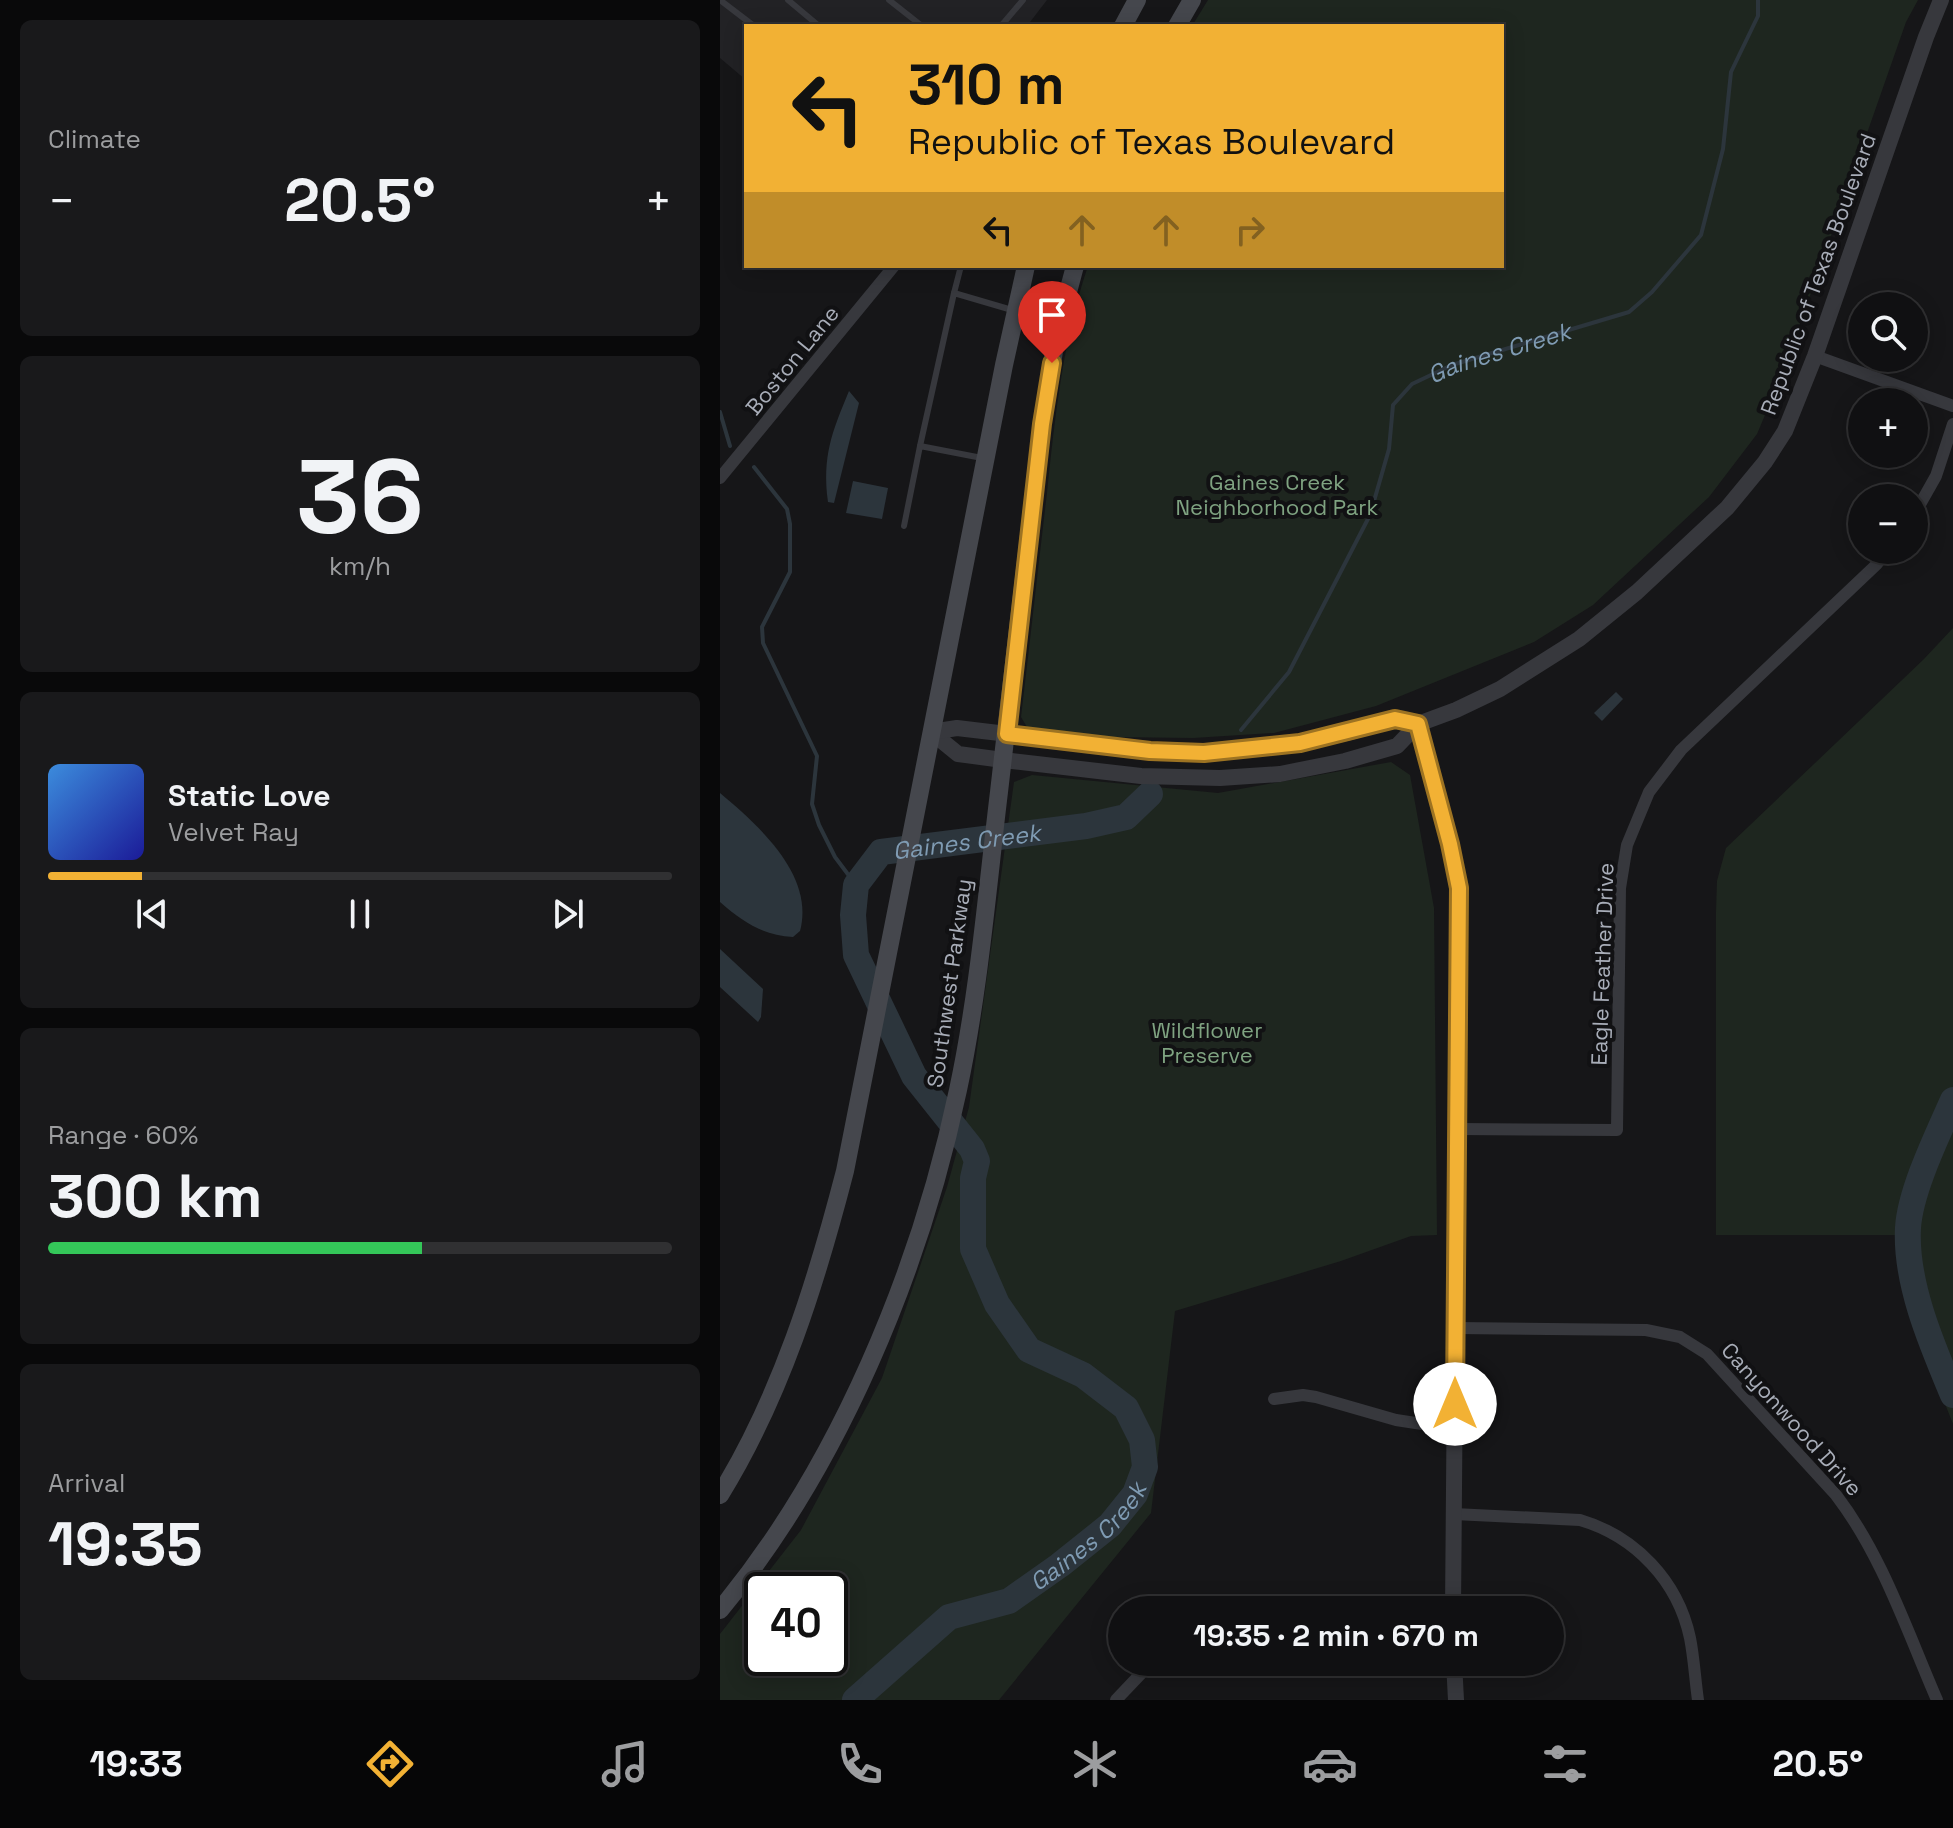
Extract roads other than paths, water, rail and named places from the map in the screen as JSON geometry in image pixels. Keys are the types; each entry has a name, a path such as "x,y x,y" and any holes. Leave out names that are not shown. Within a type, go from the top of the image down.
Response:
{"main road":[{"path":"1124,24 1137,0"},
{"path":"1178,24 1192,0"},
{"path":"720,1495 766,1409 803,1315 825,1250 845,1171 985,458 1026,268"},
{"name":"Southwest Parkway","path":"720,1610 739,1588 805,1488 844,1415 907,1272 955,1105 975,996 1042,424 1057,333 1074,268"}],"street":[{"name":"Republic of Texas Boulevard","path":"931,732 958,754 1003,760 1141,776 1220,778 1280,774 1345,761 1397,746 1418,724 1500,689 1579,639 1637,592 1727,508 1765,462 1785,431 1815,356 1941,0"},
{"name":"Boston Lane","path":"720,478 892,268"},
{"path":"1815,356 1953,406"},
{"path":"1928,490 1936,476 1953,424"},
{"name":"Eagle Feather Drive","path":"1458,1129 1617,1130 1620,888 1627,845 1649,792 1681,750 1877,564"},
{"name":"Republic of Texas Boulevard","path":"931,732 957,728 1150,751 1204,753 1300,743 1395,719 1418,724"},
{"path":"1418,724 1459,888 1453,1596"},
{"name":"Canyonwood Drive","path":"1456,1328 1646,1330 1680,1337 1707,1354 1855,1519 1937,1700"},
{"path":"1274,1399 1316,1397 1396,1420 1455,1429"},
{"path":"1454,1514 1580,1520 1627,1541 1650,1562 1676,1599 1690,1636 1698,1700"},
{"path":"1116,1700 1139,1676"},
{"path":"1455,1676 1456,1700"}],"lane":[{"path":"720,0 751,24"},
{"path":"788,0 817,24"},
{"path":"889,0 919,24"},
{"path":"1003,24 1023,0"},
{"path":"904,526 960,268"},
{"path":"954,293 1015,311"},
{"path":"920,446 985,458"}],"waterway":[{"name":"Gaines Creek","path":"1241,730 1289,672 1370,515 1389,449 1393,405 1412,384 1452,365 1629,312 1652,292 1701,235 1723,149 1731,72 1758,16 1758,0"},
{"path":"720,412 730,446"},
{"path":"754,467 787,509 790,524 790,572 762,627 763,643 817,756 812,804 819,825 835,857 856,885"},
{"name":"Gaines Creek","path":"855,1700 949,1617 1009,1601 1110,1525 1135,1494 1145,1467 1142,1440 1126,1408 1083,1375 1029,1350 997,1304 973,1249 973,1178 977,1161 972,1149 914,1076 856,955 853,915 856,885 881,852 1086,826 1126,817 1150,794"},
{"path":"1953,1100 1919,1180 1908,1228 1915,1292 1953,1395"}],"park label":[{"name":"Gaines Creek Neighborhood Park","path":"1277,494"},
{"name":"Wildflower Preserve","path":"1207,1042"}]}
